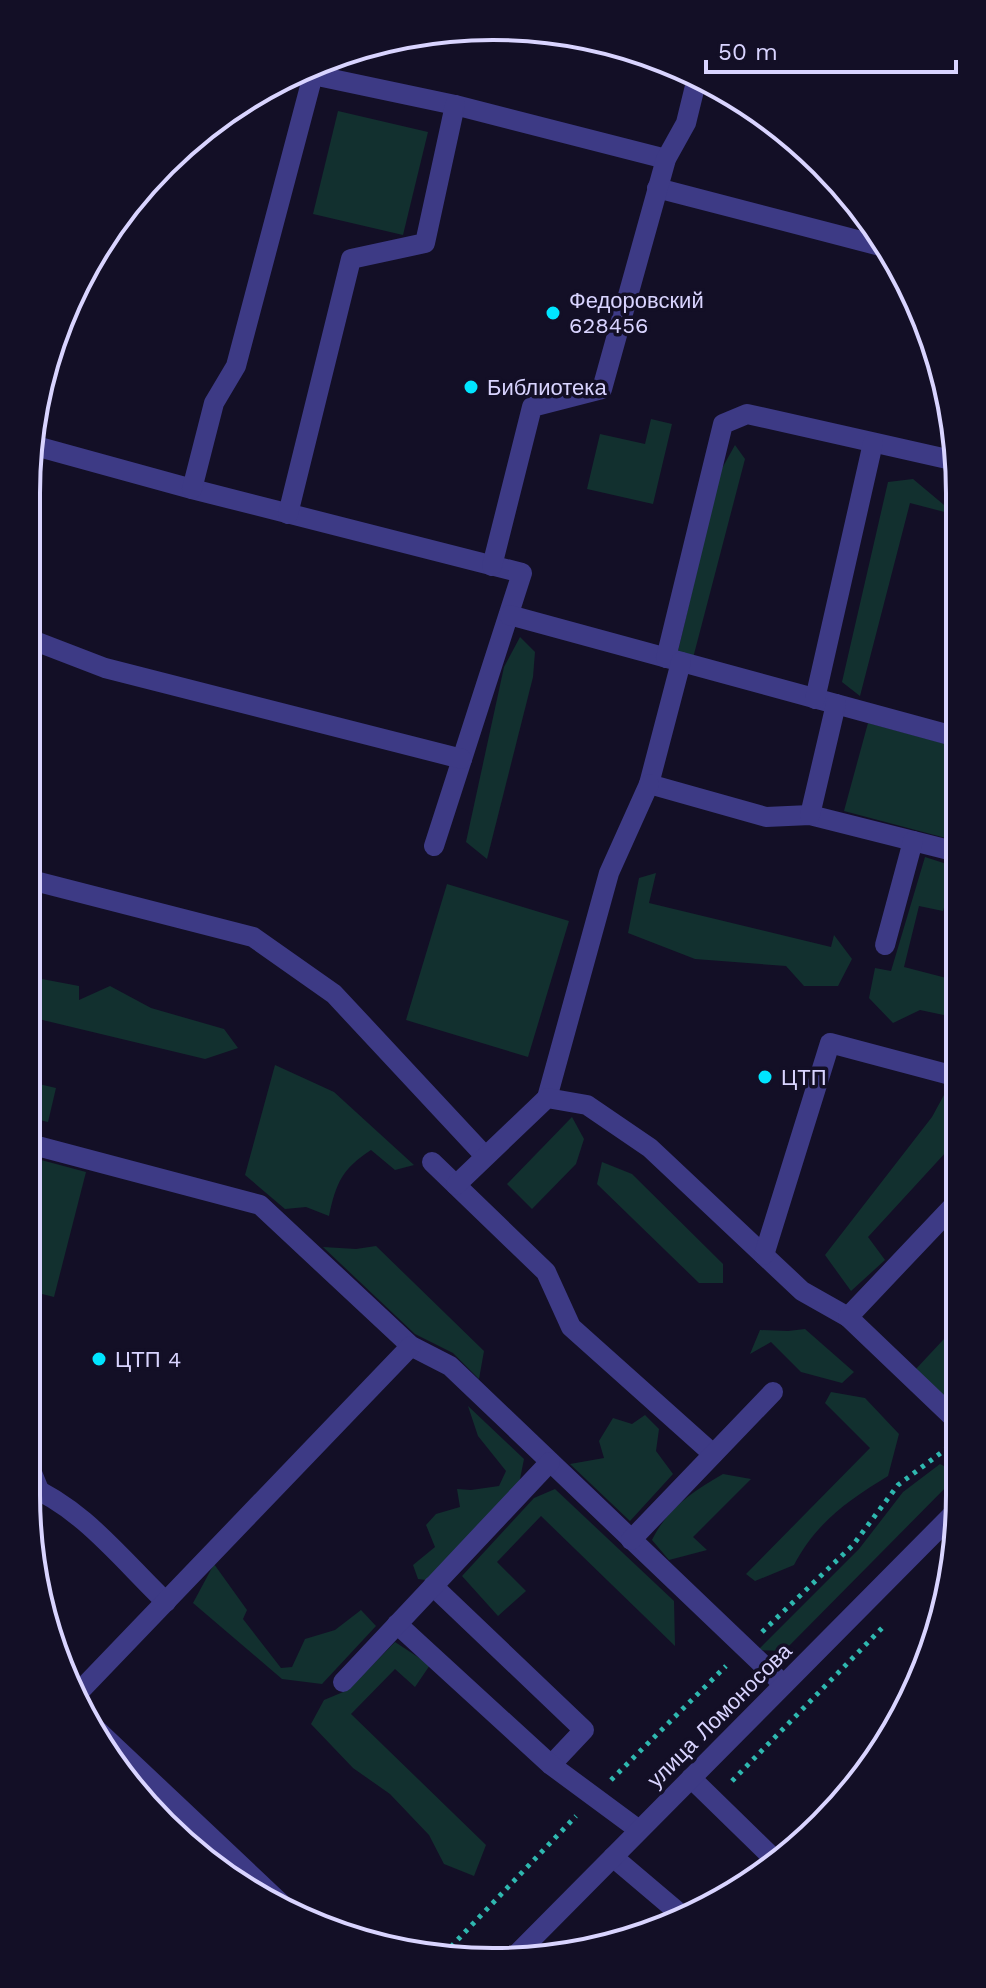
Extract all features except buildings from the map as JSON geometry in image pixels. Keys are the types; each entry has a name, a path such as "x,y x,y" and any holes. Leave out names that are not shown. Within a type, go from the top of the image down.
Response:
{"street":[{"path":"316,76 455,105 666,159"},
{"path":"192,489 214,403 236,366 312,78"},
{"path":"492,566 532,407 602,389 657,188 666,159 686,123 695,88"},
{"path":"288,514 351,259 425,243 455,105"},
{"path":"657,188 872,244"},
{"path":"456,1185 547,1098 609,873 649,784 723,424 747,414 945,459"},
{"path":"815,699 873,443"},
{"path":"43,448 522,573 434,846"},
{"path":"509,615 946,734"},
{"path":"40,643 105,668 462,759"},
{"path":"810,815 836,704"},
{"path":"649,784 766,817 810,815 946,849"},
{"path":"885,945 913,841"},
{"path":"40,882 253,937 334,994 485,1156"},
{"path":"764,1255 830,1043 946,1074"},
{"path":"547,1098 587,1105 650,1148 802,1291 848,1317 946,1411"},
{"path":"40,1147 260,1205 411,1346 450,1366 783,1684"},
{"path":"432,1162 546,1272 571,1327 713,1454"},
{"path":"848,1317 946,1214"},
{"path":"83,1687 411,1346"},
{"path":"631,1540 773,1392"},
{"path":"343,1682 550,1462"},
{"path":"40,1492 76,1513 166,1602"},
{"name":"улица Ломоносова","path":"524,1947 945,1522"},
{"path":"433,1586 584,1730 551,1765"},
{"path":"397,1624 551,1765 639,1830"},
{"path":"123,1757 226,1860"},
{"path":"691,1778 769,1854"},
{"path":"613,1857 675,1910"}],"path":[{"path":"452,1946 594,1796 853,1545 898,1485 946,1450"},
{"path":"714,1800 886,1625"}],"green space":[{"path":"338,111 428,132 403,235 313,214"},
{"path":"651,419 672,424 653,504 587,489 600,434 645,444"},
{"path":"735,445 745,459 693,658 678,651 720,472"},
{"path":"913,479 946,507 946,512 910,503 860,696 842,682 888,482"},
{"path":"520,637 535,652 533,677 487,859 466,842 504,667"},
{"path":"868,723 946,744 946,838 844,811"},
{"path":"925,857 946,864 943,911 919,906 904,967 946,978 946,1015 920,1010 893,1023 869,998 875,968 891,971"},
{"path":"656,873 649,903 831,947 834,935 852,959 838,986 804,986 786,966 695,959 628,933 639,878"},
{"path":"447,884 569,921 528,1057 406,1020"},
{"path":"40,979 79,986 79,1000 110,986 151,1008 224,1029 238,1048 205,1059 40,1019"},
{"path":"275,1065 334,1092 414,1165 395,1170 371,1150 353,1164 342,1178 329,1216 306,1207 285,1209 245,1175"},
{"path":"40,1084 56,1088 48,1122 40,1120"},
{"path":"946,1091 946,1152 868,1237 885,1260 851,1291 825,1255 932,1117"},
{"path":"572,1117 584,1139 576,1164 532,1209 507,1184"},
{"path":"40,1160 86,1172 54,1297 40,1294"},
{"path":"602,1162 632,1174 723,1264 723,1283 699,1283 597,1184"},
{"path":"376,1246 484,1351 479,1379 453,1353 415,1334 323,1247 356,1249"},
{"path":"805,1329 854,1372 842,1383 801,1372 771,1342 750,1354 760,1330"},
{"path":"946,1337 946,1398 915,1370"},
{"path":"831,1392 865,1398 899,1434 888,1476 834,1514 812,1537 794,1565 755,1581 746,1574 870,1448 825,1403"},
{"path":"468,1406 524,1459 519,1484 426,1580 418,1579 413,1565 435,1547 426,1525 436,1514 460,1507 457,1489 499,1486 506,1471 478,1436"},
{"path":"645,1415 659,1429 656,1451 673,1474 630,1521 570,1464 604,1458 599,1441 613,1418 632,1424"},
{"path":"940,1464 946,1467 946,1487 784,1651 758,1650 859,1549 903,1492"},
{"path":"723,1474 751,1479 693,1537 707,1550 669,1560 652,1540 658,1529 682,1502"},
{"path":"555,1489 674,1601 675,1646 541,1516 497,1562 526,1591 498,1616 462,1576 534,1498"},
{"path":"214,1564 247,1610 243,1619 281,1668 292,1667 305,1639 335,1630 361,1610 376,1626 322,1684 282,1679 193,1603"},
{"path":"395,1642 430,1665 415,1687 395,1669 351,1714 486,1845 474,1876 444,1864 429,1835 390,1794 353,1768 311,1724 324,1700 348,1690"}],"place":[{"name":"Федоровский 628456","path":"553,313"},
{"name":"Библиотека","path":"471,387"},
{"name":"ЦТП","path":"765,1077"},
{"name":"ЦТП 4","path":"99,1359"}]}
